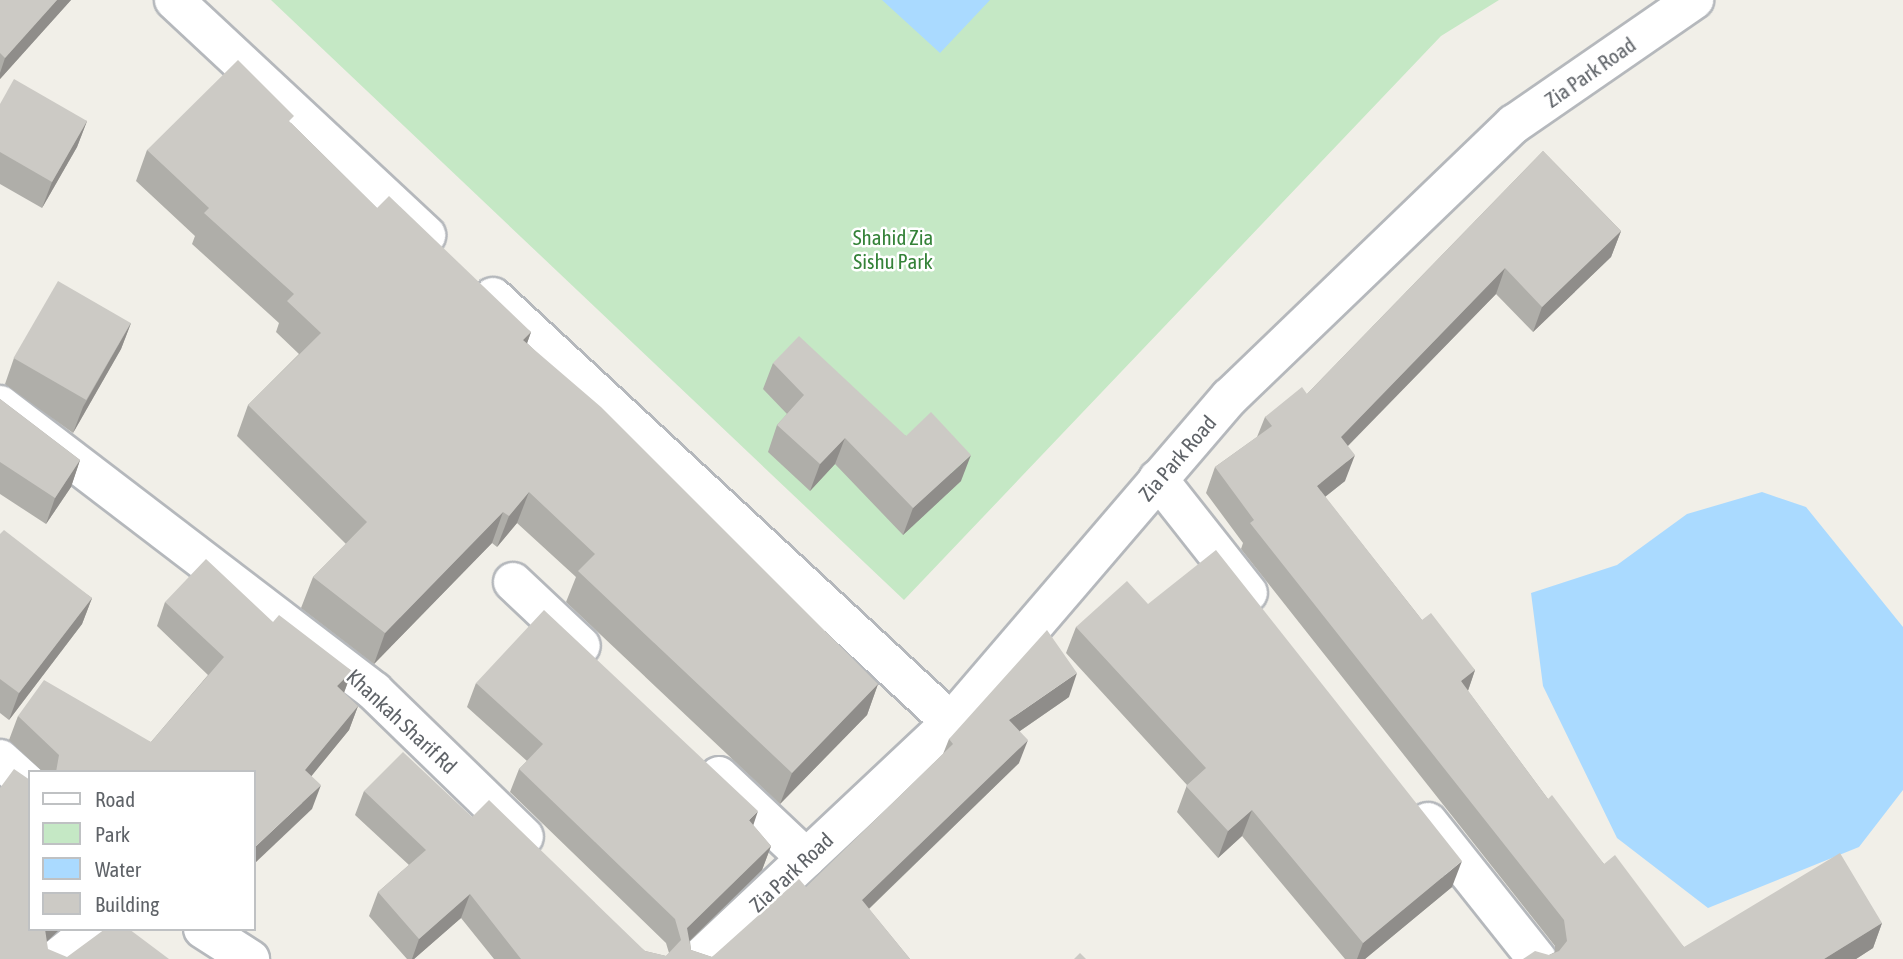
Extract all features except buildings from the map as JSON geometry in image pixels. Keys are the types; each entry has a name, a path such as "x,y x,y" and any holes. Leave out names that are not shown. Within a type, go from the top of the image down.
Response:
{"street":[{"path":"174,0 951,723"},
{"name":"Zia Park Road","path":"699,959 951,723 1230,397 1514,124 1694,0"},
{"name":"Khankah Sharif Rd","path":"0,405 374,691 552,863"},
{"path":"1158,479 1270,622"},
{"path":"513,582 604,668"},
{"path":"695,754 806,858"},
{"path":"0,759 28,784"},
{"path":"1408,797 1537,959"},
{"path":"57,959 92,931"},
{"path":"206,931 250,959"}],"green space":[{"name":"Shahid Zia Sishu Park","path":"271,0 1499,0 1441,36 904,600"}],"water":[{"path":"882,0 990,0 940,53"},
{"path":"1762,492 1806,507 1903,627 1903,790 1859,847 1708,908 1617,838 1543,686 1531,593 1617,565 1687,514"}]}
